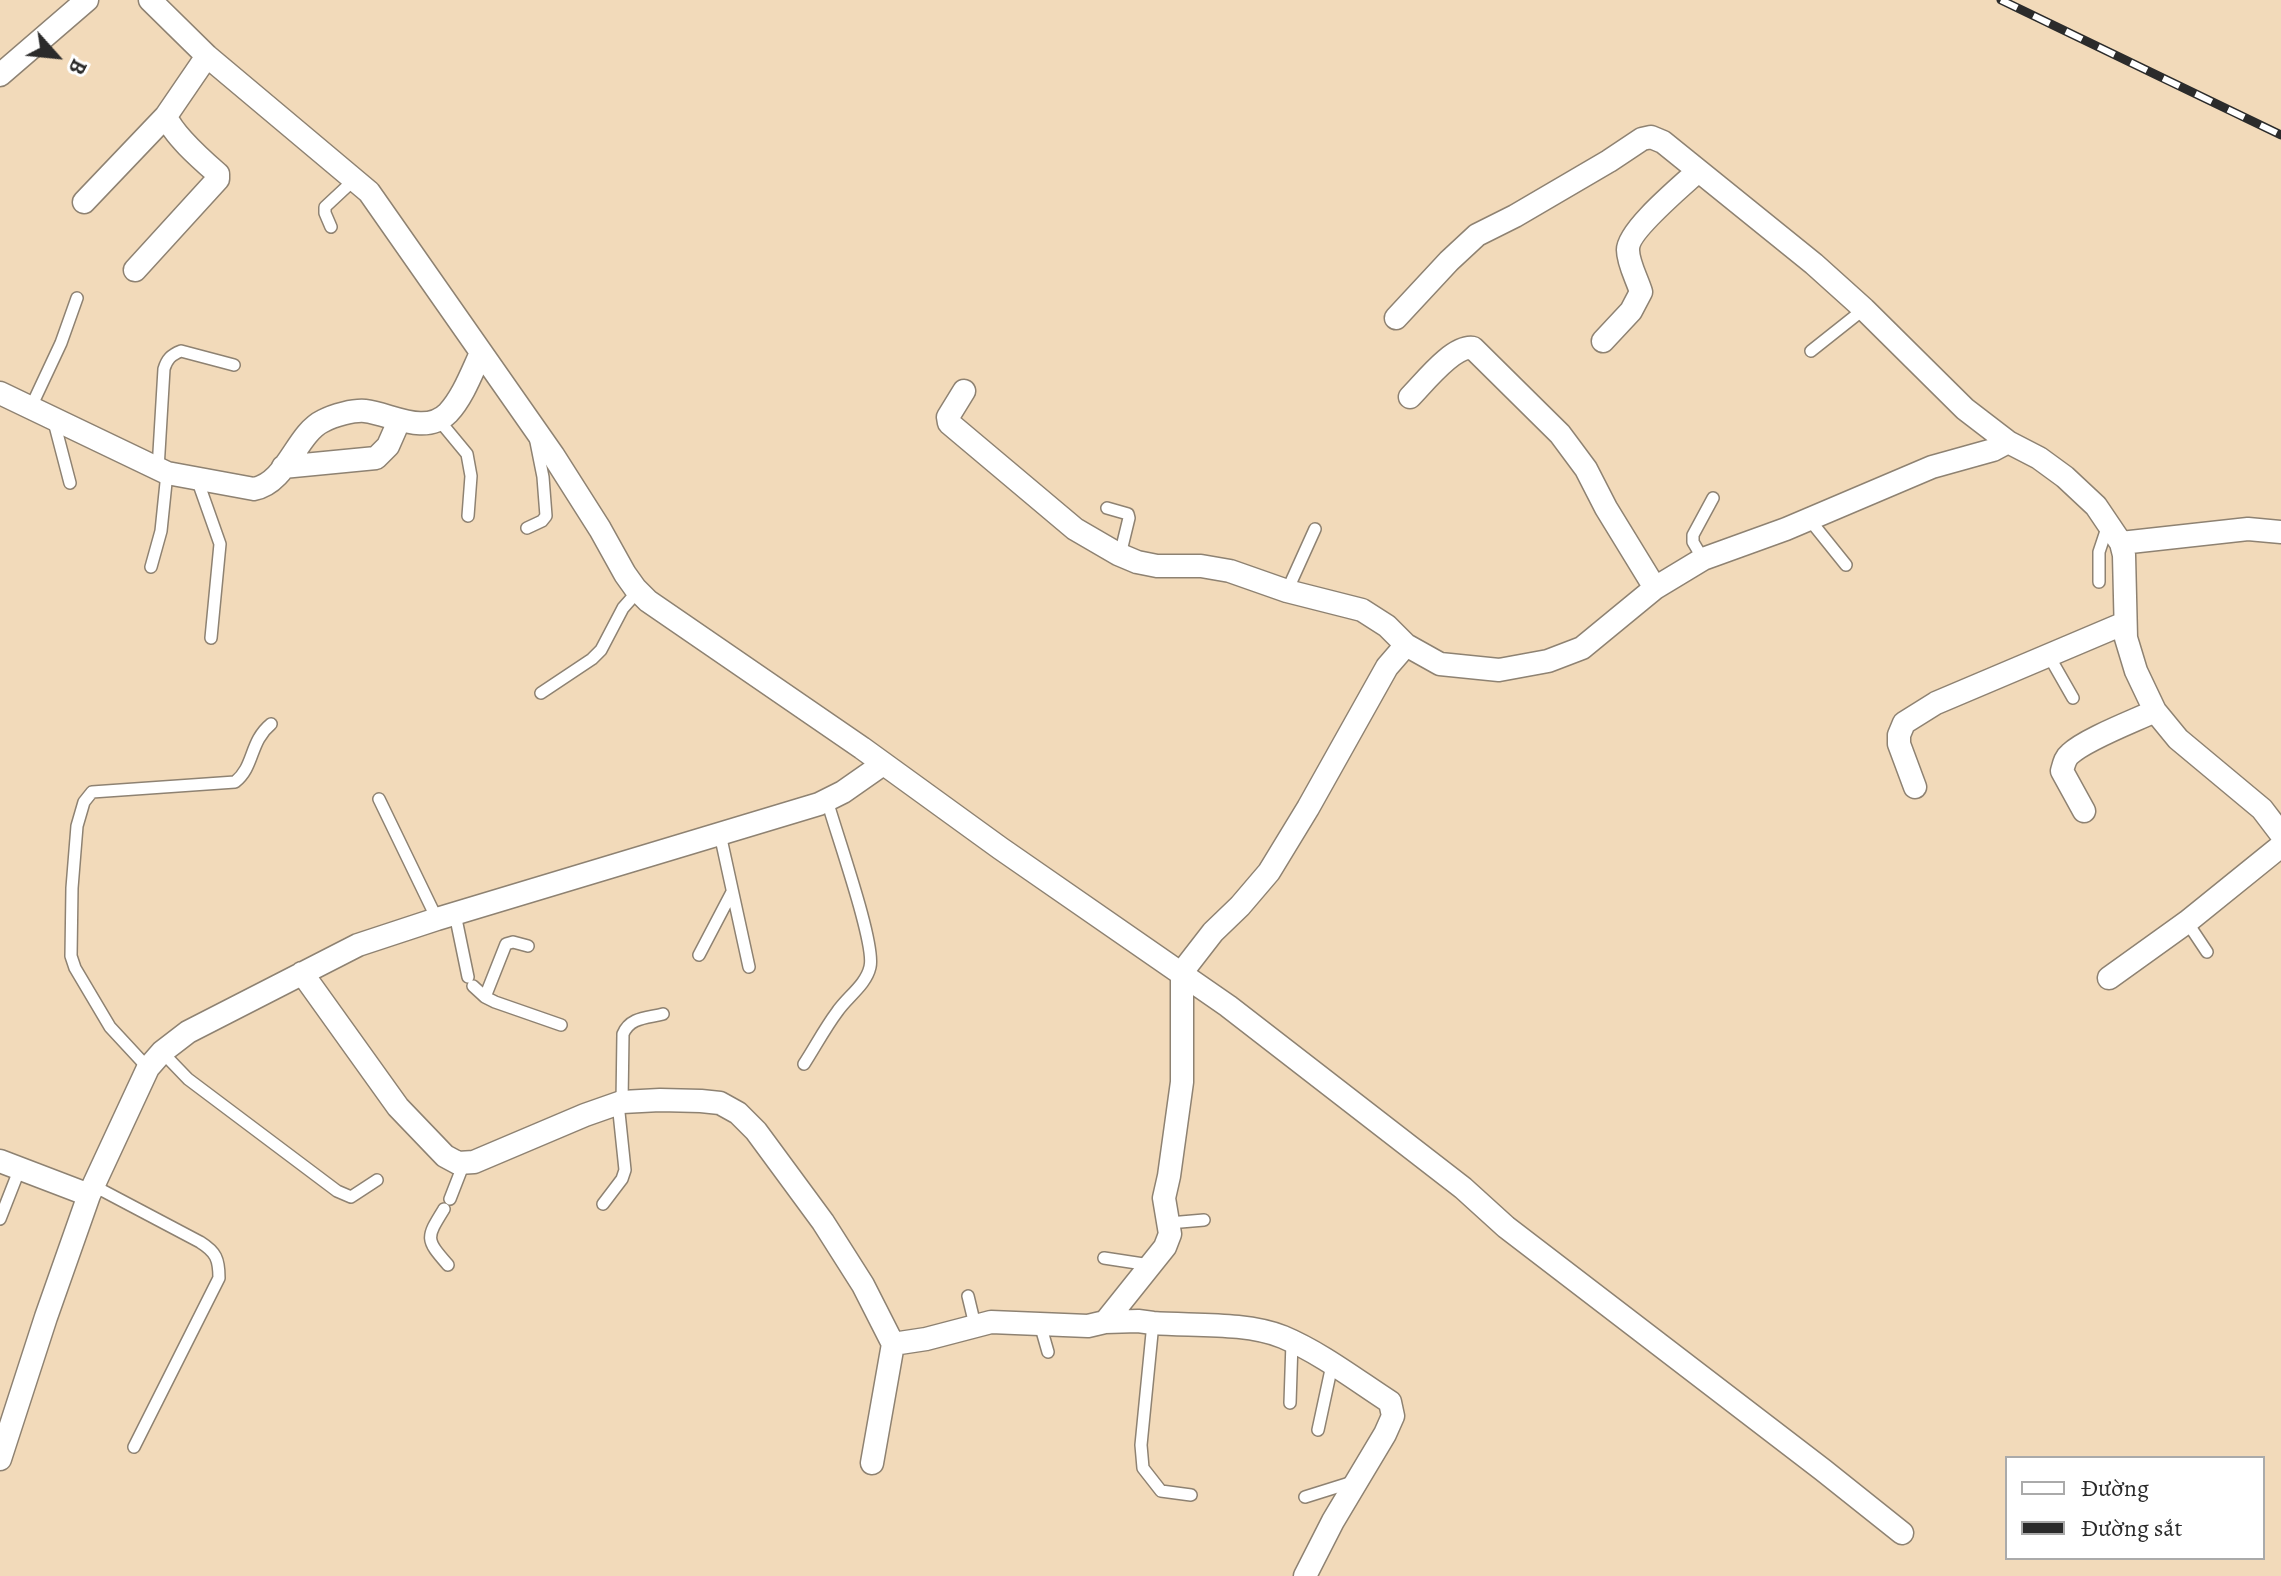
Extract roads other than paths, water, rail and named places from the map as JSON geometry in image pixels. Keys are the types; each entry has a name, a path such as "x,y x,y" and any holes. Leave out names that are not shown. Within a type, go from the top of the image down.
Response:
{"street":[{"path":"0,75 87,0"},
{"path":"150,0 207,56 369,192 534,428 600,529 625,574 648,601 1182,972 1902,1533"},
{"path":"84,202 166,116 207,56"},
{"path":"135,270 218,179 218,174 176,132 166,116"},
{"path":"1396,318 1477,235 1515,216 1642,139 1651,137 1663,142 1814,264 1965,409 2008,442 2039,458 2065,477 2096,506 2121,543 2126,638 2136,671 2155,711 2178,739 2262,809 2281,834"},
{"path":"1603,341 1631,311 1641,292 1628,251 1629,242 1637,228 1698,171"},
{"path":"1410,397 1456,351 1473,348 1560,434 1586,469 1655,588"},
{"path":"0,393 162,471 254,489 265,487 323,421 355,411 412,423 432,422 446,416 455,405 481,353"},
{"path":"964,391 951,409 949,423 1075,529 1120,555 1157,566 1201,566 1230,571 1287,591 1362,610 1387,626 1406,645 1440,664 1499,670 1548,661 1582,648 1655,588 1703,559 1932,467 1993,450 2008,442"},
{"path":"283,467 376,458 388,446 399,421"},
{"path":"2121,543 2248,529 2281,532"},
{"path":"1915,787 1899,744 1904,723 1936,703 2125,623"},
{"path":"1105,1322 1165,1247 1170,1234 1164,1198 1182,1082 1182,972 1213,932 1269,872 1387,667 1406,645"},
{"path":"2084,811 2062,771 2067,757 2071,752 2155,711"},
{"path":"0,1459 91,1191 155,1060 188,1032 358,945 827,800 883,764"},
{"path":"2109,978 2187,922 2281,846"},
{"path":"302,973 398,1107 445,1156 458,1163 474,1162 620,1103 701,1101 720,1103 738,1113 756,1131 823,1222 863,1285 893,1344 872,1463"},
{"path":"10,1164 91,1191"},
{"path":"893,1344 991,1322 1088,1326 1138,1321 1253,1329 1292,1342 1390,1402 1393,1409 1385,1434 1333,1521 1305,1576"}],"lane":[{"path":"331,227 325,207 355,179"},
{"path":"31,407 61,343 77,298"},
{"path":"1811,351 1864,309"},
{"path":"151,567 161,531 164,369 167,360 181,351 234,365"},
{"path":"53,417 70,483"},
{"path":"438,419 467,454 471,476 468,516"},
{"path":"527,528 546,516 534,428"},
{"path":"197,479 220,544 211,638"},
{"path":"1703,559 1693,542 1693,535 1713,498"},
{"path":"1107,508 1128,514 1120,555"},
{"path":"1809,519 1846,565"},
{"path":"2099,582 2099,552 2108,524"},
{"path":"1287,591 1315,529"},
{"path":"541,693 601,650 623,608 638,591"},
{"path":"2049,656 2073,698"},
{"path":"271,724 261,732 246,769 235,782 92,792 87,797 80,811 72,888 71,956 110,1027 155,1060 188,1079 337,1191 351,1197 377,1180"},
{"path":"379,799 446,917 471,982 485,997 561,1025"},
{"path":"804,1064 836,1013 863,982 870,969 871,958 827,800"},
{"path":"720,834 749,967"},
{"path":"699,955 732,892"},
{"path":"2187,922 2207,952"},
{"path":"485,997 506,944 513,942 528,946"},
{"path":"603,1204 625,1170 620,1103 623,1034 632,1021 663,1014"},
{"path":"448,1265 430,1239 464,1163"},
{"path":"0,1219 10,1164"},
{"path":"91,1191 200,1242 214,1251 219,1262 219,1278 134,1447"},
{"path":"1169,1223 1204,1220"},
{"path":"1104,1258 1150,1265"},
{"path":"968,1296 975,1325"},
{"path":"1040,1323 1048,1352"},
{"path":"1153,1323 1141,1445 1143,1468 1161,1491 1191,1495"},
{"path":"1290,1403 1292,1342"},
{"path":"1318,1430 1332,1365"},
{"path":"1305,1497 1356,1481"}],"railway":[{"path":"2001,0 2281,135"}]}
